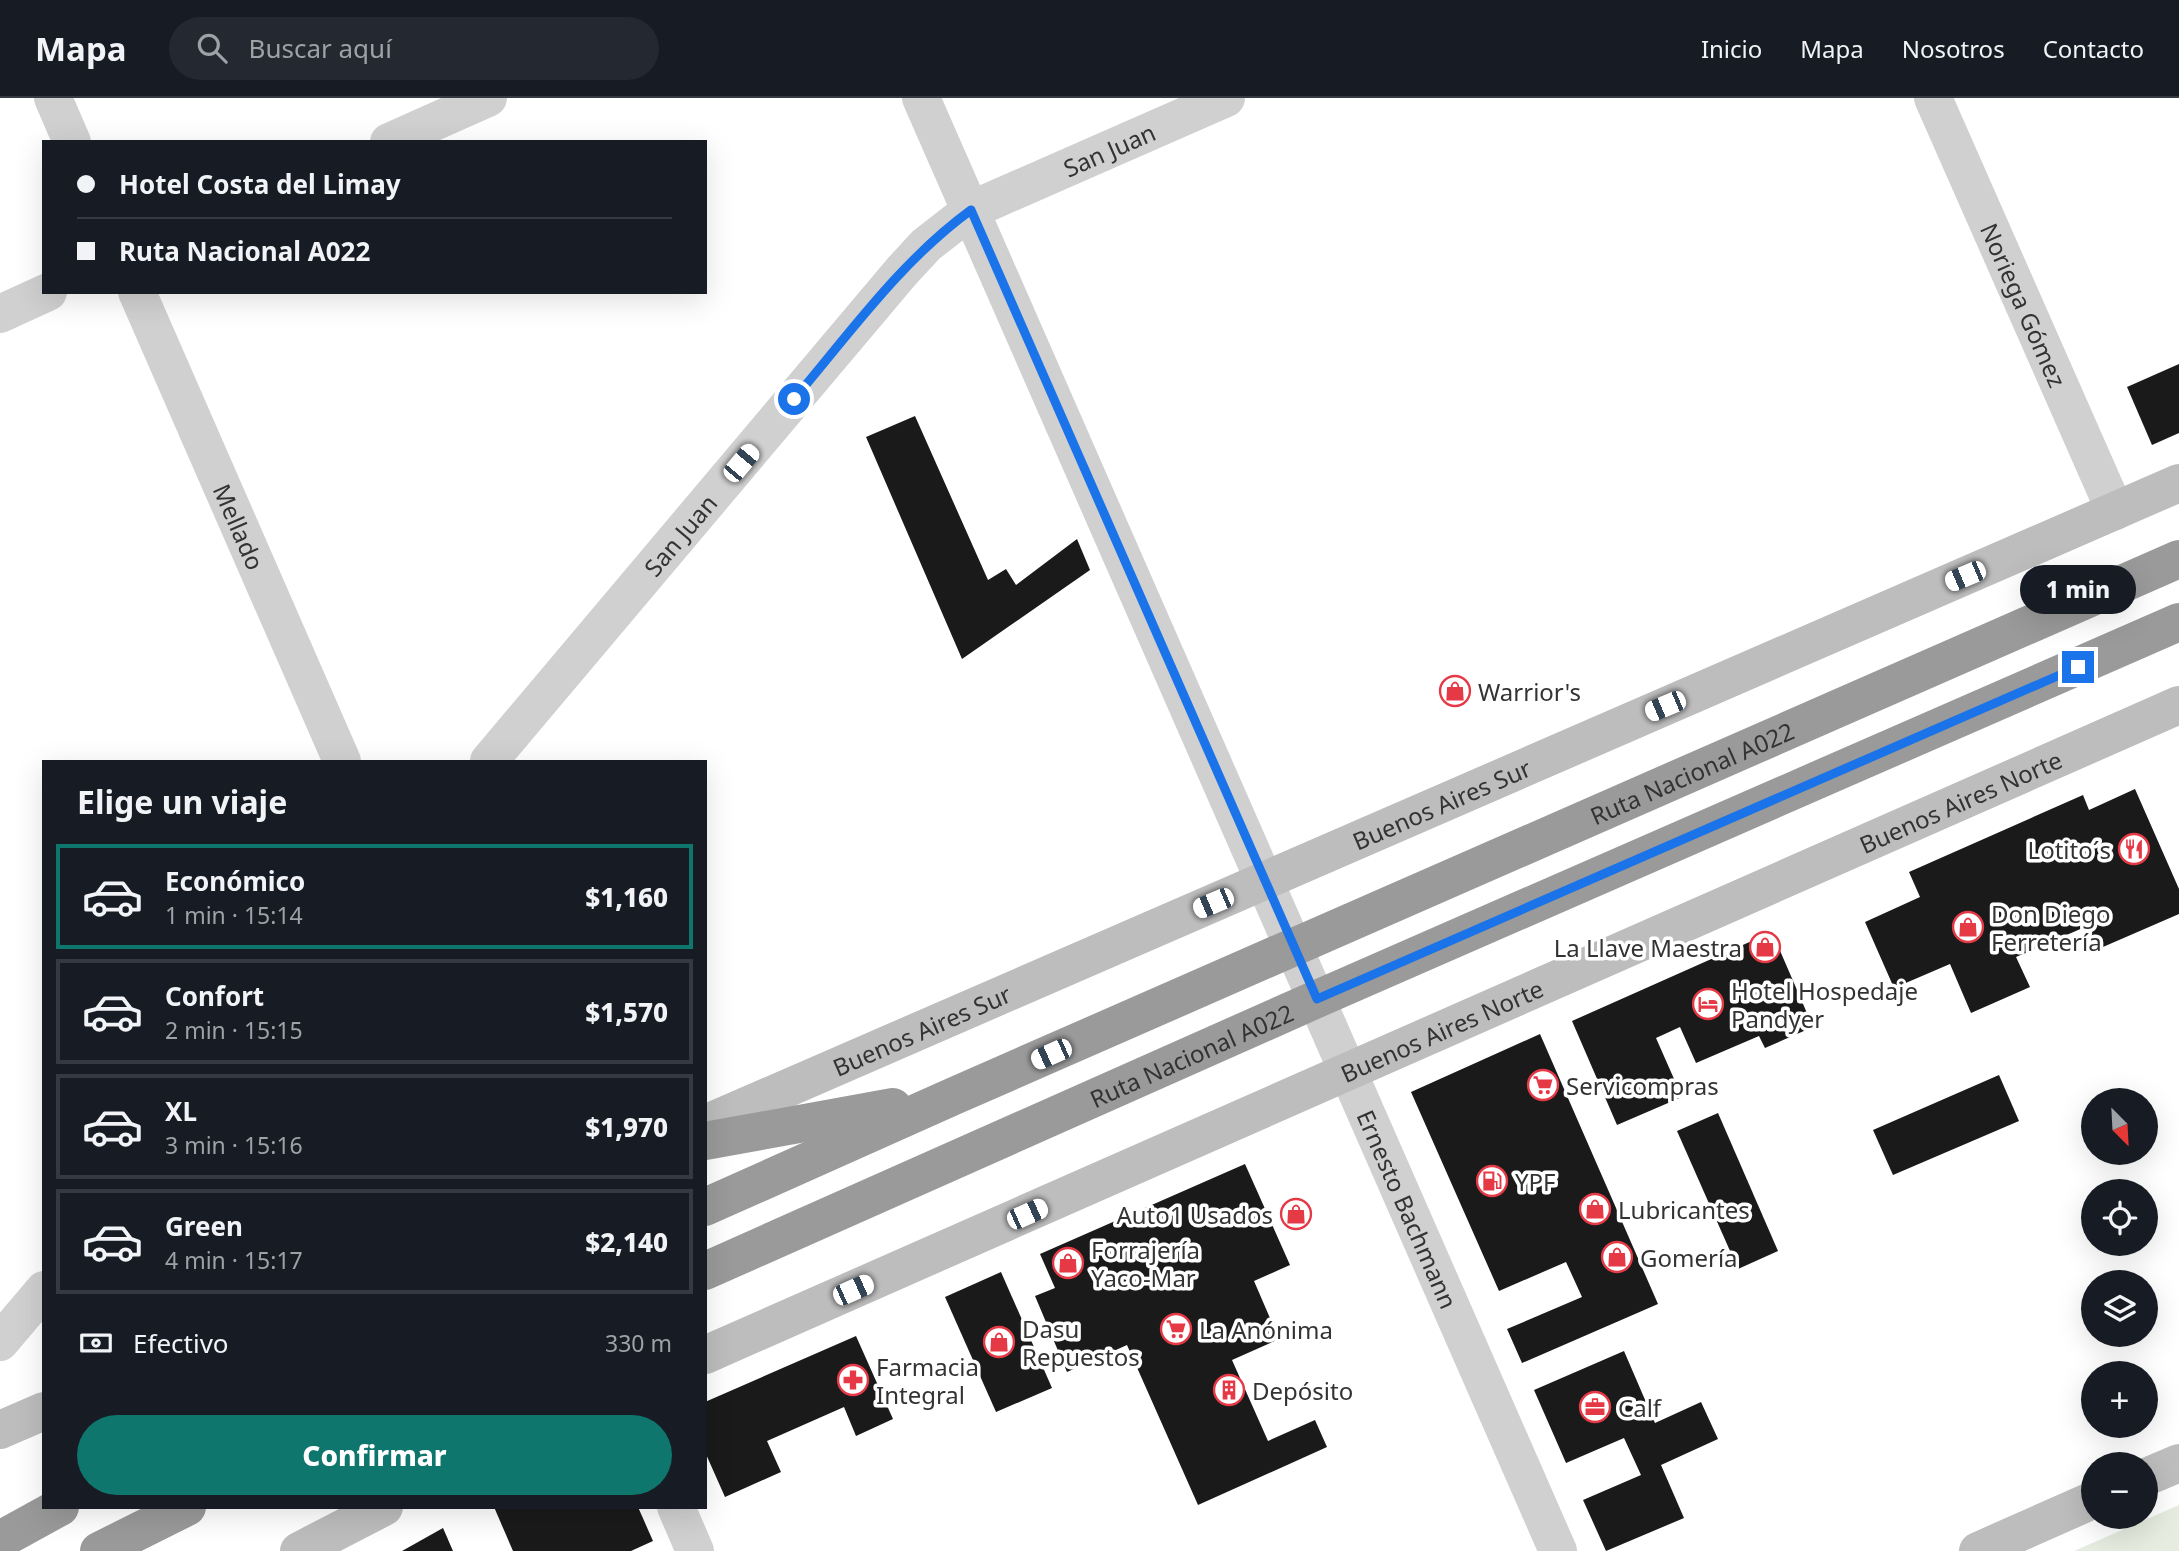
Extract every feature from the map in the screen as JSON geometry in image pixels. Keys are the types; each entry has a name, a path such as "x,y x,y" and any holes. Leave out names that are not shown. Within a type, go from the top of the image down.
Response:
{"highway":[{"name":"Ruta Nacional A022","path":"707,1206 2179,559"},
{"name":"Ruta Nacional A022","path":"707,1270 1317,999 2179,622"},
{"path":"707,1141 954,1096"},
{"path":"0,1540 56,1509"},
{"path":"99,1551 183,1509"}],"main road":[{"name":"Buenos Aires Sur","path":"707,1123 2179,482"},
{"name":"Buenos Aires Norte","path":"707,1354 2179,705"},
{"path":"0,1430 42,1413"},
{"path":"2158,1472 2179,1463"},
{"path":"1978,1551 2081,1505"},
{"path":"299,1551 380,1509"}],"street":[{"path":"52,98 71,140"},
{"path":"394,140 488,98"},
{"name":"Ernesto Bachmann","path":"922,98 1558,1551"},
{"name":"San Juan","path":"490,760 926,245 971,210 1226,98"},
{"name":"Noriega Gómez","path":"1933,98 2115,510"},
{"path":"0,314 44,294"},
{"name":"Mellado","path":"138,294 342,760"},
{"path":"0,1342 42,1292"},
{"path":"677,1509 695,1551"}],"shaded area":[{"path":"2179,1505 2179,1551 2074,1551 2124,1529 2158,1529 2158,1514"}],"building":[{"path":"2179,364 2179,433 2152,445 2127,387"},
{"path":"915,416 988,580 1006,569 1016,585 1077,539 1090,570 962,659 866,437"},
{"path":"2135,789 2179,889 2179,914 2096,950 2085,927 2016,957 2030,987 1971,1013 1950,964 1894,988 1865,922 1920,897 1909,872 2083,795 2089,810"},
{"path":"1772,932 1813,1027 1765,1048 1759,1036 1696,1063 1680,1027 1656,1038 1682,1097 1617,1125 1572,1021"},
{"path":"1540,1034 1658,1304 1522,1363 1507,1329 1582,1297 1566,1262 1499,1291 1411,1092"},
{"path":"1999,1075 2019,1121 1893,1175 1873,1130"},
{"path":"1718,1113 1778,1251 1738,1269 1677,1131"},
{"path":"1245,1164 1290,1265 1254,1281 1279,1339 1232,1360 1268,1441 1315,1420 1327,1447 1198,1505 1127,1345 1067,1372 1035,1296 1055,1288 1040,1254"},
{"name":"Dasu Repuestos","path":"1001,1272 1052,1388 996,1412 945,1297"},
{"path":"856,1336 893,1419 856,1436 844,1407 767,1441 781,1472 725,1497 707,1456 707,1401"},
{"path":"1624,1351 1655,1423 1701,1402 1718,1439 1661,1465 1684,1518 1606,1551 1583,1500 1641,1475 1624,1438 1566,1463 1534,1390"},
{"path":"495,1509 639,1509 653,1541 631,1551 513,1551"},
{"path":"443,1528 453,1551 402,1551"}],"place":[{"name":"Warrior's","path":"1455,691"},
{"name":"Lotito´s","path":"2134,849"},
{"name":"Don Diego Ferretería","path":"1968,927"},
{"name":"La Llave Maestra","path":"1765,947"},
{"name":"Hotel Hospedaje Pandyer","path":"1708,1004"},
{"name":"Servicompras","path":"1543,1085"},
{"name":"YPF","path":"1492,1181"},
{"name":"Lubricantes","path":"1595,1209"},
{"name":"Auto1 Usados","path":"1296,1214"},
{"name":"Gomería","path":"1617,1257"},
{"name":"Forrajería Yaco-Mar","path":"1068,1263"},
{"name":"La Anónima","path":"1176,1329"},
{"name":"Dasu Repuestos","path":"999,1342"},
{"name":"Farmacia Integral","path":"853,1380"},
{"name":"Depósito","path":"1229,1390"},
{"name":"Calf","path":"1595,1407"}],"route":[{"path":"794,399 926,245 971,210 1317,999 2078,667"}]}
